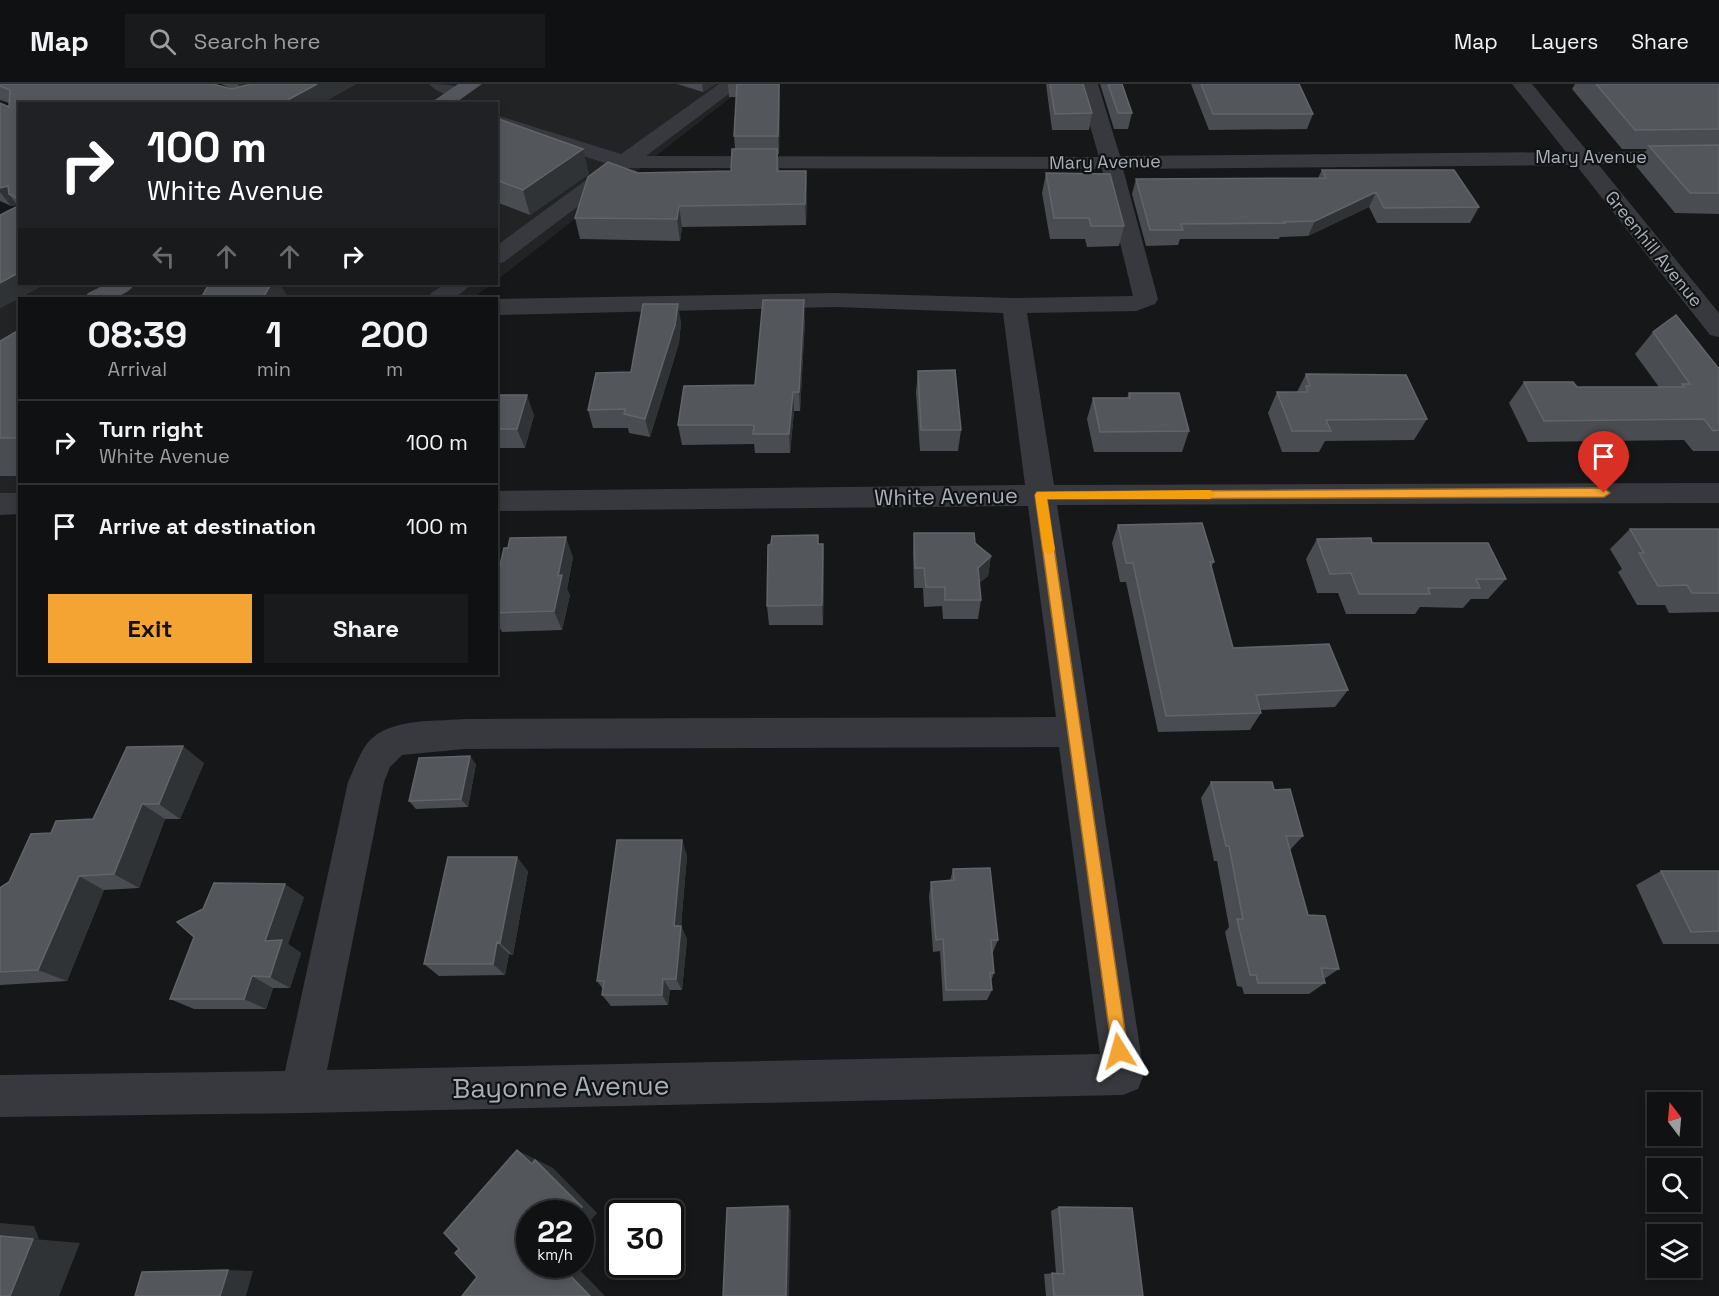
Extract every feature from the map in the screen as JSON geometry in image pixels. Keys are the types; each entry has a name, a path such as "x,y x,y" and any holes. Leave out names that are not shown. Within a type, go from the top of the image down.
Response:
{"main road":[{"path":"99,297 121,285"}],"street":[{"path":"498,256 732,84"},
{"path":"498,307 835,300 1014,306 1136,304 1146,299 1111,162 1088,84"},
{"name":"Greenhill Avenue","path":"1522,84 1578,157 1719,329"},
{"name":"Mary Avenue","path":"498,122 625,162 986,164 1719,157"},
{"path":"441,297 459,285"},
{"path":"302,1092 366,782 377,757 394,741 464,734 1074,732 1014,306"},
{"name":"White Avenue","path":"498,501 1041,495 1719,493"},
{"path":"0,504 18,503"},
{"name":"Bayonne Avenue","path":"0,1096 302,1092 1123,1074 1074,732"}],"shaded area":[{"path":"282,84 748,84 498,279 498,102 247,102"},
{"path":"0,227 18,278 18,285 491,285 474,297 18,297 18,503 0,504"}],"building":[{"path":"0,84 213,84 232,89 251,84 317,84 284,102 18,102 18,199 9,194 8,186 0,188 0,103 9,107 10,90"},
{"path":"737,84 779,84 778,136 734,136"},
{"path":"1050,84 1083,84 1092,113 1055,114"},
{"path":"1108,84 1122,84 1132,113 1118,113"},
{"path":"1201,84 1299,84 1313,114 1213,114"},
{"path":"1596,84 1719,84 1719,129 1635,130"},
{"path":"498,119 583,149 523,190 498,181"},
{"path":"1719,145 1719,193 1690,193 1649,146"},
{"path":"732,149 777,149 777,171 806,171 805,204 679,206 677,219 575,218 588,177 608,162 638,173 731,171"},
{"path":"1322,170 1454,170 1479,207 1384,208 1376,192 1315,221 1181,224 1183,230 1150,230 1136,179 1326,178"},
{"path":"1046,173 1110,174 1124,226 1091,226 1089,218 1054,218"},
{"path":"18,206 18,273 0,283 0,215"},
{"path":"208,285 270,285 264,297 202,297"},
{"path":"763,300 804,300 799,392 793,392 789,434 753,434 754,426 751,425 678,425 684,386 755,385"},
{"path":"643,304 678,304 675,325 645,419 624,414 625,409 588,410 596,373 631,372"},
{"path":"1676,315 1719,369 1719,430 1713,431 1704,419 1544,421 1524,382 1573,382 1577,387 1684,387 1682,384 1690,384 1653,332"},
{"path":"18,331 18,438 0,438 0,341"},
{"path":"955,370 961,430 921,430 918,371"},
{"path":"1306,374 1406,375 1427,419 1326,420 1331,431 1292,431 1277,392 1308,392 1306,386 1310,386"},
{"path":"1129,393 1179,393 1189,431 1100,432 1093,398 1130,398"},
{"path":"498,395 527,395 517,429 498,429"},
{"path":"1202,523 1214,562 1210,562 1233,648 1329,644 1348,690 1256,695 1261,713 1166,716 1133,563 1126,563 1118,525"},
{"path":"1630,529 1719,529 1719,593 1692,593 1687,585 1658,586 1639,553 1644,553"},
{"path":"914,533 974,533 975,543 991,556 978,568 981,600 945,600 945,587 926,587 924,568 915,568"},
{"path":"818,535 818,544 823,544 822,605 767,606 768,545 771,544 772,536"},
{"path":"566,537 558,576 562,575 554,611 498,613 498,574 504,548 508,548 510,538"},
{"path":"1371,538 1372,543 1488,543 1506,579 1476,579 1480,588 1428,588 1430,594 1359,594 1351,573 1330,574 1317,539"},
{"path":"183,746 159,804 142,804 114,874 79,876 38,970 0,972 0,888 9,882 31,834 51,833 56,821 93,819 127,747"},
{"path":"470,756 461,799 409,801 419,758"},
{"path":"1211,782 1272,782 1274,790 1290,789 1303,836 1286,836 1308,915 1325,916 1339,969 1321,968 1325,983 1258,983 1256,975 1250,975 1237,919 1243,919 1229,846 1226,846"},
{"path":"617,840 682,840 674,926 681,926 676,979 663,979 662,995 602,995 604,981 597,981"},
{"path":"448,857 517,857 500,943 497,942 493,964 424,964"},
{"path":"990,868 998,940 991,940 994,973 990,973 992,990 946,990 943,939 936,940 931,882 954,880 953,869"},
{"path":"1661,871 1719,871 1719,931 1691,932"},
{"path":"214,883 285,884 265,941 282,940 270,977 252,976 244,999 170,999 194,937 177,922 203,909"},
{"path":"517,1150 532,1164 535,1160 575,1200 516,1200 516,1278 573,1278 590,1296 462,1296 477,1277 455,1253 459,1249 444,1233"},
{"path":"788,1206 786,1296 723,1296 727,1208"},
{"path":"1059,1207 1132,1208 1143,1296 1054,1296 1052,1273 1064,1274"},
{"path":"0,1236 33,1239 10,1296 0,1296"},
{"path":"228,1270 220,1296 135,1296 142,1272"}],"slow traffic":[{"path":"1049,550 1041,495 1210,494"}],"route":[{"path":"1119,1051 1041,495 1604,493"}]}
